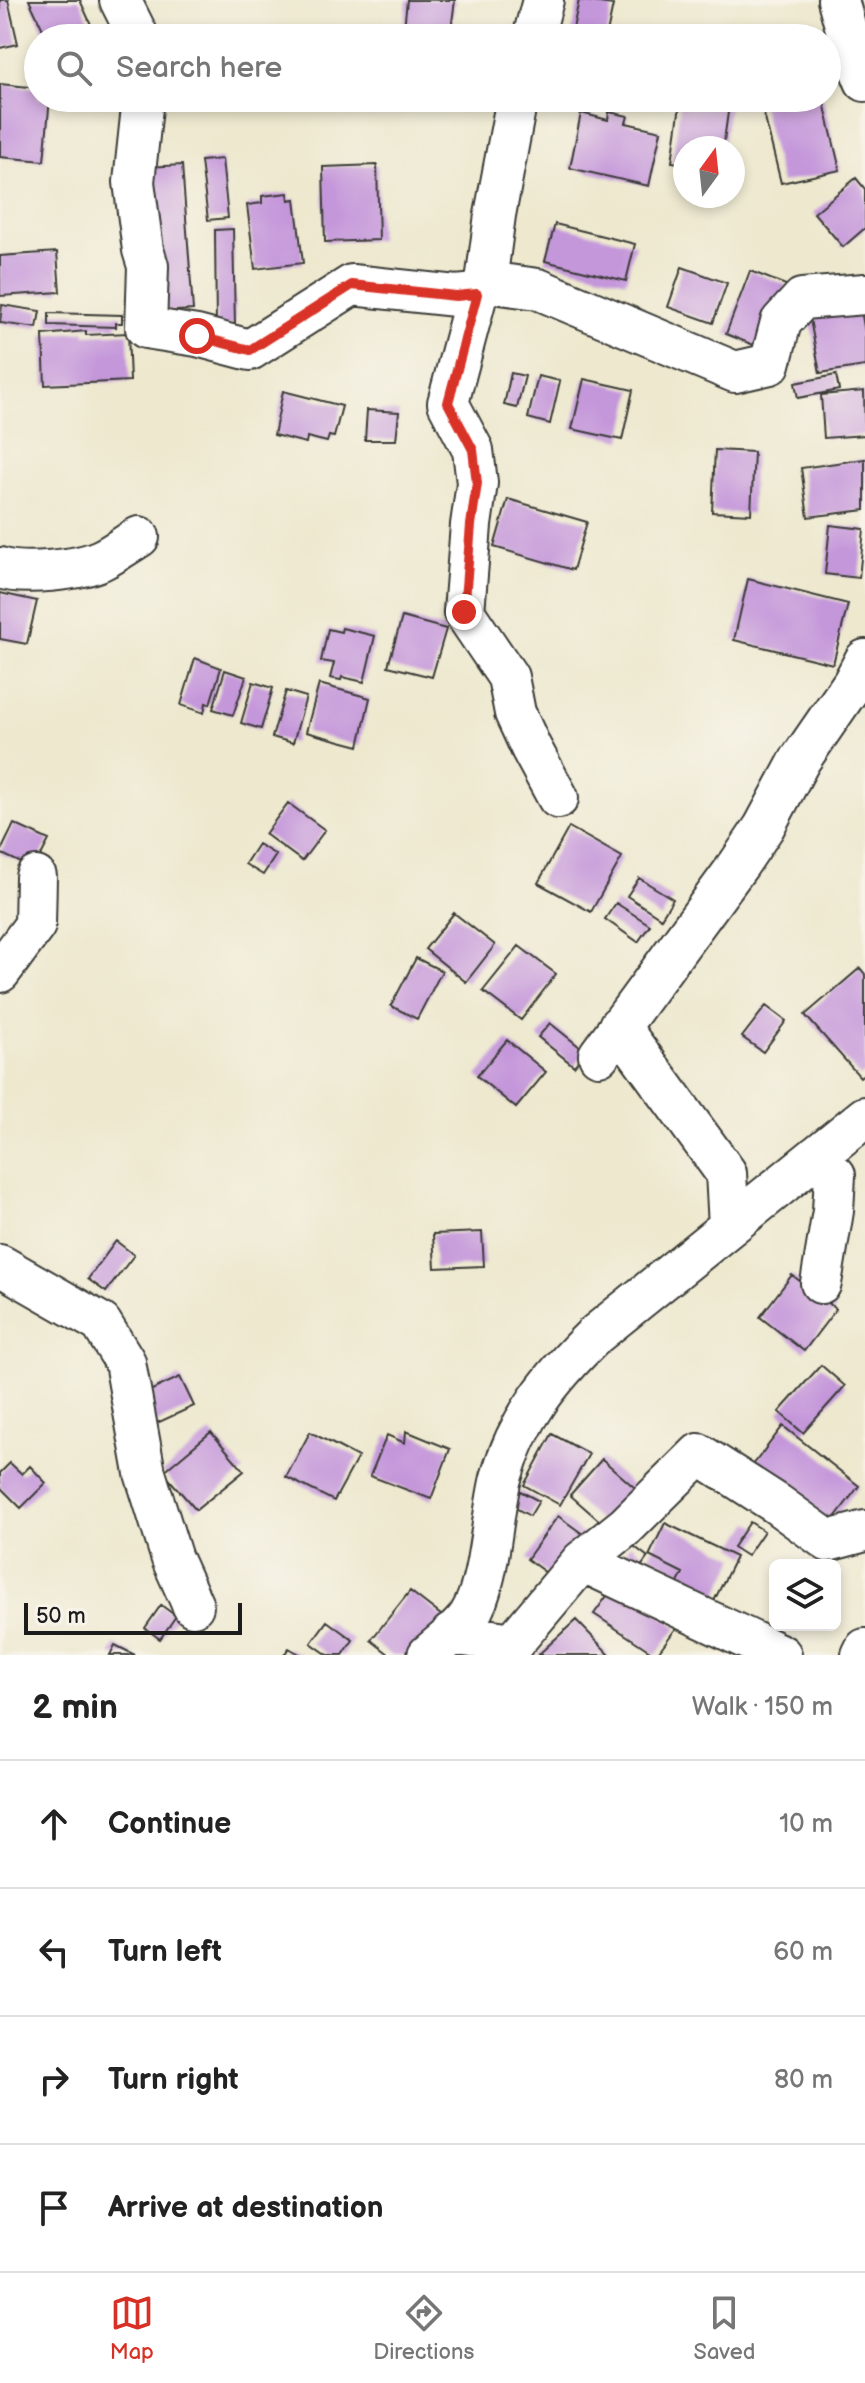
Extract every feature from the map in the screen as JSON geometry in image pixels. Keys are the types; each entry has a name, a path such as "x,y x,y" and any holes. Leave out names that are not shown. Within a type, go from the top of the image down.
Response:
{"street":[{"path":"120,0 132,24"},
{"path":"537,24 543,0"},
{"path":"838,0 851,47 865,81"},
{"path":"142,112 134,182 148,266 146,328 197,336 250,350 352,285 456,296 482,288 538,289 735,372 770,364 781,322 802,299 865,294"},
{"path":"514,112 482,288 448,403 473,450 477,483 464,612 508,677 515,713 558,798"},
{"path":"0,568 13,572 48,571 99,561 139,537"},
{"path":"729,1226 726,1173 609,1040 764,827 800,760 853,683 865,660"},
{"path":"0,972 35,925 36,877"},
{"path":"440,1644 468,1617 480,1588 501,1477 521,1426 555,1375 595,1335 729,1226 828,1164 865,1117"},
{"path":"828,1164 847,1192 865,1209"},
{"path":"821,1283 833,1211 828,1164"},
{"path":"0,1265 101,1323 125,1362 145,1473 172,1559 193,1606"},
{"path":"516,1649 582,1561 626,1526 699,1454 828,1541 865,1531"},
{"path":"582,1561 781,1655"},
{"path":"480,1588 516,1649"},
{"path":"440,1644 516,1649"},
{"path":"862,1655 865,1649"}],"building":[{"path":"0,0 8,0 18,44 0,48"},
{"path":"29,0 80,0 91,24 40,24"},
{"path":"407,0 455,0 452,24 404,24"},
{"path":"579,0 613,5 609,24 574,24"},
{"path":"0,84 24,87 24,112 49,112 44,161 0,157"},
{"path":"609,112 628,116 626,123 661,131 649,186 570,168 581,113 608,120"},
{"path":"679,112 728,112 725,136 676,136"},
{"path":"763,112 826,112 840,170 781,183"},
{"path":"222,159 228,218 208,220 201,161"},
{"path":"182,165 193,310 160,312 148,167"},
{"path":"377,165 379,240 325,242 323,167"},
{"path":"856,178 865,189 865,228 843,247 814,213"},
{"path":"288,193 289,200 295,199 303,263 255,269 247,205 262,203 262,196"},
{"path":"555,224 635,244 626,281 545,261"},
{"path":"233,229 235,325 216,325 215,230"},
{"path":"57,252 60,292 0,296 0,256"},
{"path":"682,267 727,283 713,323 668,307"},
{"path":"750,271 786,285 761,348 726,334"},
{"path":"2,305 40,311 37,328 0,323"},
{"path":"861,310 865,332 865,366 820,373 810,319"},
{"path":"49,313 122,315 122,323 116,323 116,327 49,325"},
{"path":"86,331 86,335 128,333 130,381 45,385 43,335"},
{"path":"511,373 525,376 517,408 504,405"},
{"path":"836,375 839,390 798,398 795,383"},
{"path":"538,376 560,381 550,424 528,418"},
{"path":"584,379 633,390 622,440 572,429"},
{"path":"283,391 342,406 334,437 329,436 327,442 307,437 306,443 274,435"},
{"path":"864,391 865,435 824,438 821,395"},
{"path":"367,410 399,412 396,440 365,440"},
{"path":"715,450 754,452 751,514 712,512"},
{"path":"865,459 865,510 808,517 801,468"},
{"path":"508,499 587,522 573,570 494,547"},
{"path":"830,525 864,529 859,578 825,574"},
{"path":"748,579 848,604 833,664 734,640"},
{"path":"0,593 37,601 27,644 0,639"},
{"path":"402,617 446,629 432,677 388,666"},
{"path":"342,628 375,636 364,682 330,678 334,663 321,661 328,629 341,632"},
{"path":"195,658 221,668 210,704 206,703 204,713 181,705"},
{"path":"225,670 246,677 233,715 213,709"},
{"path":"253,682 273,688 261,729 241,723"},
{"path":"319,684 370,698 359,746 306,732"},
{"path":"286,691 306,697 293,743 272,737"},
{"path":"288,803 325,830 302,861 265,834"},
{"path":"14,824 49,840 34,869 0,853"},
{"path":"569,827 622,857 591,912 538,883"},
{"path":"258,844 276,855 263,875 245,864"},
{"path":"639,878 673,899 661,918 627,896"},
{"path":"616,903 650,925 638,942 605,919"},
{"path":"454,913 495,945 466,982 425,949"},
{"path":"519,946 556,974 521,1020 483,991"},
{"path":"416,958 442,971 417,1019 391,1006"},
{"path":"860,968 865,974 865,1073 860,1077 805,1015"},
{"path":"766,1006 786,1021 763,1052 742,1037"},
{"path":"550,1023 586,1052 574,1066 538,1037"},
{"path":"507,1040 546,1072 516,1108 477,1076"},
{"path":"482,1232 484,1266 435,1268 433,1234"},
{"path":"116,1241 134,1255 106,1292 88,1279"},
{"path":"792,1275 836,1309 804,1351 760,1317"},
{"path":"821,1365 845,1386 803,1433 779,1412"},
{"path":"180,1377 194,1406 155,1424 141,1395"},
{"path":"783,1426 859,1486 829,1525 753,1465"},
{"path":"406,1431 450,1449 431,1499 370,1476 387,1435 405,1443"},
{"path":"211,1432 244,1471 196,1510 163,1472"},
{"path":"310,1432 358,1457 334,1501 286,1477"},
{"path":"552,1434 589,1454 560,1505 524,1485"},
{"path":"602,1459 642,1494 610,1530 570,1495"},
{"path":"10,1463 22,1474 30,1466 46,1483 21,1508 0,1487 0,1473"},
{"path":"520,1491 539,1501 530,1516 512,1506"},
{"path":"558,1516 591,1540 560,1583 527,1559"},
{"path":"750,1522 764,1531 747,1556 733,1547"},
{"path":"665,1523 736,1557 709,1611 673,1593 683,1573 649,1556"},
{"path":"631,1544 648,1557 637,1572 620,1559"},
{"path":"617,1582 677,1627 656,1655 594,1614"},
{"path":"410,1591 446,1619 418,1655 390,1655 371,1640"},
{"path":"161,1605 176,1616 160,1639 145,1628"},
{"path":"576,1620 610,1655 538,1655"},
{"path":"327,1621 353,1640 343,1655 328,1655 311,1643"},
{"path":"115,1645 135,1655 110,1655"},
{"path":"289,1648 301,1655 284,1655"}],"route":[{"path":"197,336 250,350 352,285 456,296 477,294 448,403 473,450 477,483 464,612"}]}
